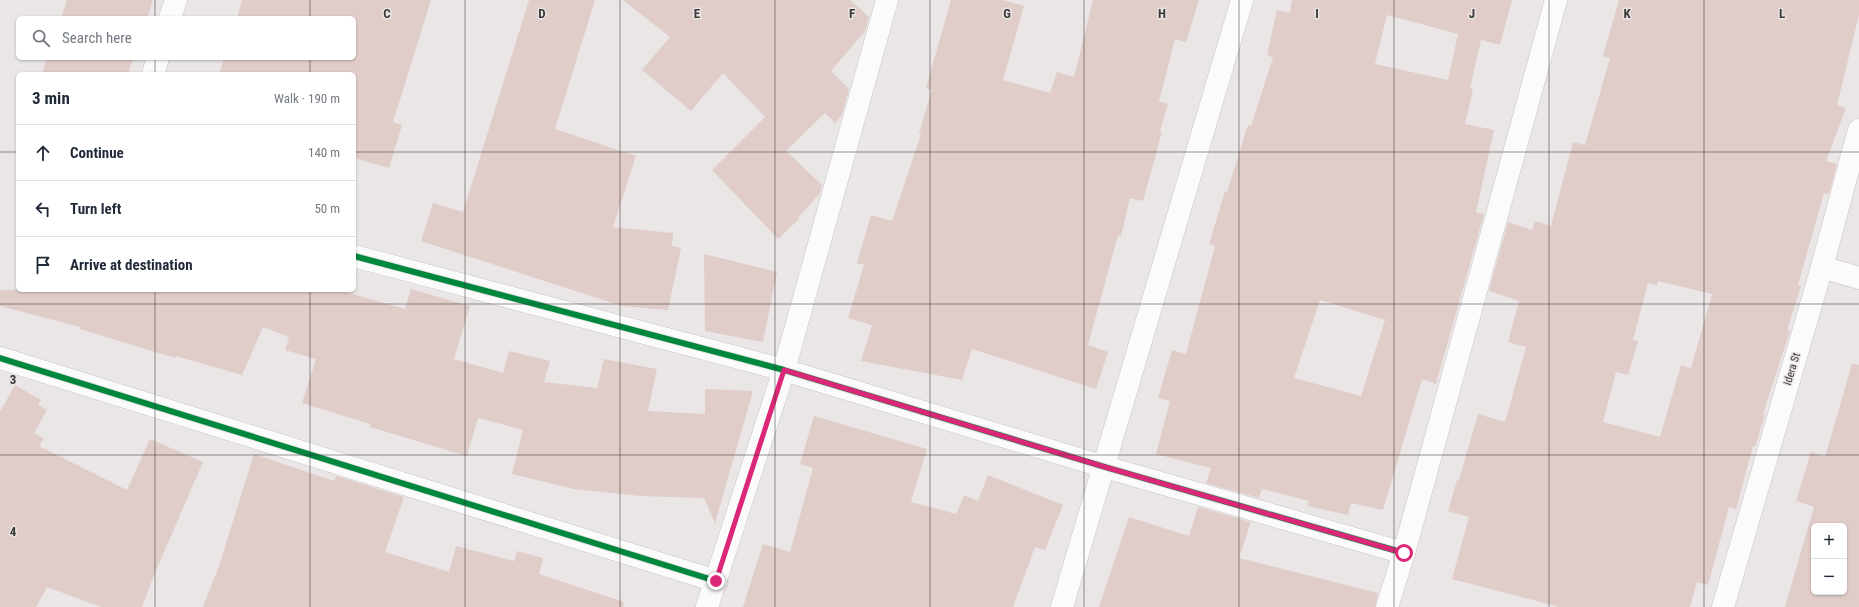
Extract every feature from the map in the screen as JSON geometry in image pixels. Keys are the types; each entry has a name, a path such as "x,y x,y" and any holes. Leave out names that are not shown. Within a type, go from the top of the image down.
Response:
{"street":[{"path":"171,16 176,0"},
{"path":"707,607 784,370 887,0"},
{"path":"1062,607 1105,467 1242,0"},
{"path":"1387,607 1404,553 1556,0"},
{"path":"154,72 157,60"},
{"name":"Idera St","path":"1723,607 1822,267 1859,130"},
{"path":"356,257 784,370 1105,467 1404,553"},
{"path":"1822,267 1859,278"},
{"path":"0,358 716,581"}],"building":[{"path":"67,0 153,0 148,16 62,16"},
{"path":"242,0 431,0 393,122 402,125 389,168 356,159 356,72 220,72 223,60 356,60 356,16 238,16"},
{"path":"529,0 595,0 555,129 636,156 613,227 673,233 672,246 681,248 668,310 622,306 421,241 433,203 463,212"},
{"path":"623,0 850,0 869,17 865,31 831,71 849,89 842,115 835,123 825,113 786,151 822,185 820,193 798,218 799,219 778,239 712,170 765,117 723,73 691,111 642,70 670,37"},
{"path":"951,0 1003,0 1024,6 1003,80 1050,93 1057,72 1074,77 1093,0 1199,0 1186,42 1175,39 1159,101 1168,104 1143,201 1130,198 1121,236 1118,235 1088,345 1108,352 1096,389 972,349 962,380 861,361 872,325 848,318 864,265 857,263 871,215 892,221 921,134 919,133 932,90 926,88"},
{"path":"1292,0 1512,0 1500,45 1481,40 1470,88 1473,89 1465,124 1494,130 1476,212 1484,214 1436,384 1422,379 1383,510 1351,503 1348,515 1308,506 1309,501 1262,489 1259,498 1206,483 1211,468 1156,454 1170,401 1158,398 1172,350 1186,354 1215,246 1209,244 1225,191 1227,192 1248,125 1251,126 1273,57 1267,55 1277,10 1290,13","holes":["1387,15 1458,34 1448,80 1375,64","1320,300 1385,320 1361,396 1294,378"]},
{"path":"1619,0 1859,0 1859,15 1837,105 1846,108 1826,161 1837,164 1829,194 1824,193 1798,285 1801,286 1787,330 1790,331 1763,414 1765,415 1755,447 1753,446 1736,509 1729,507 1708,585 1697,582 1690,607 1559,607 1452,579 1469,517 1448,511 1457,480 1459,480 1478,414 1505,422 1526,347 1508,342 1519,301 1489,291 1508,222 1532,230 1535,221 1551,226 1573,142 1585,145 1610,58 1603,56","holes":["1658,281 1712,294 1691,368 1681,365 1660,437 1603,422 1616,372 1628,375 1638,341 1633,340 1648,283 1657,285"]},
{"path":"46,60 132,60 129,72 43,72"},
{"path":"704,254 777,272 763,342 705,331"},
{"path":"411,289 470,306 454,359 503,373 509,351 550,361 544,382 597,388 604,359 657,369 648,411 705,414 705,389 753,391 715,523 704,498 640,496 574,489 512,474 523,430 478,418 467,456 370,427 370,424 302,403 316,359 285,350 289,337 263,327 242,375 176,356 175,358 80,329 80,327 0,306 0,290 16,290 16,292 346,292 405,309"},
{"path":"1852,364 1859,365 1859,607 1785,607 1814,507 1796,501 1811,452 1825,457"},
{"path":"15,385 41,400 38,405 47,410 34,433 44,438 39,446 127,490 150,439 203,462 154,575 142,607 101,607 47,587 36,607 0,607 0,412"},
{"path":"814,416 927,449 911,502 956,514 964,495 978,501 988,475 1063,505 1045,550 1035,547 1013,607 743,607 763,544 790,552 813,468 800,464"},
{"path":"254,454 334,481 336,476 404,497 385,552 449,572 456,546 514,561 517,551 543,558 539,574 624,602 623,607 203,607 219,566"},
{"path":"1198,507 1251,522 1239,558 1378,593 1375,607 1099,607 1129,517 1189,536"}],"cycle path":[{"path":"356,257 784,370 1105,467 1404,553"},
{"path":"0,358 716,581"}],"route":[{"path":"716,581 784,370 1105,467 1404,553"}]}
